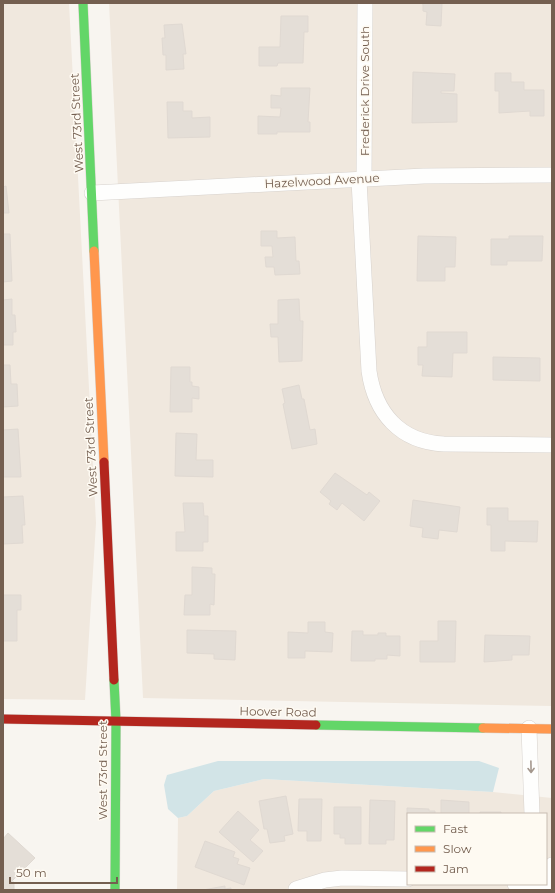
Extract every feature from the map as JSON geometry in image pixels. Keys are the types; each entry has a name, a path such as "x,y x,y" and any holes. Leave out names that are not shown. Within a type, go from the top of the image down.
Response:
{"main road":[{"name":"West 73rd Street","path":"83,3 116,721 115,890"},
{"name":"Hoover Road","path":"3,719 552,729"}],"street":[{"name":"Frederick Drive South","path":"365,3 361,179 367,342 370,377 376,400 385,415 402,431 416,438 439,444 552,446"},
{"name":"Hazelwood Avenue","path":"92,193 447,175 552,175"},
{"path":"530,728 532,813"},
{"path":"547,890 552,865"},
{"path":"296,889 325,880 342,878 407,879"}],"shaded area":[{"path":"3,3 69,3 96,523 85,700 3,699"},
{"path":"109,3 552,3 552,706 143,698"},
{"path":"218,761 479,761 499,768 493,792 264,779 214,791 187,816 178,818 168,809 164,785 167,775"},
{"path":"264,779 493,792 552,798 552,890 177,890 178,818 187,816 214,791"}],"building":[{"path":"420,3 442,3 441,26 426,25 427,12 423,11 423,4"},
{"path":"281,16 308,16 308,32 304,32 303,63 278,63 277,66 259,66 259,47 280,47"},
{"path":"182,24 186,54 183,54 184,69 166,70 166,55 163,55 162,38 165,38 164,25"},
{"path":"413,72 455,74 454,91 441,91 441,93 457,94 457,122 412,123"},
{"path":"495,73 511,73 511,82 524,82 524,90 544,90 544,116 530,116 530,111 499,113 499,91 495,91"},
{"path":"281,88 310,88 308,122 310,122 310,132 277,132 277,134 258,134 258,116 280,117 281,108 271,108 271,95 281,96"},
{"path":"167,102 183,102 183,111 192,111 192,118 210,117 210,137 168,138"},
{"path":"6,186 9,213 3,213 3,187"},
{"path":"261,231 277,231 277,238 295,237 296,261 299,261 300,274 275,275 274,267 266,267 265,257 273,257 272,246 261,246"},
{"path":"3,234 10,234 12,281 3,282"},
{"path":"418,236 456,237 455,267 445,267 445,281 417,281"},
{"path":"509,236 543,236 542,261 507,261 507,265 491,265 491,239 509,239"},
{"path":"12,299 12,315 15,315 16,332 13,332 13,345 3,345 3,300"},
{"path":"299,299 300,321 303,321 302,361 279,362 278,337 271,337 270,324 278,324 278,300"},
{"path":"427,332 467,332 467,353 453,353 452,377 422,376 423,365 418,365 418,347 427,347"},
{"path":"493,357 540,358 540,381 493,380"},
{"path":"3,365 10,365 11,384 17,384 18,406 3,407"},
{"path":"171,367 190,367 190,382 192,382 192,386 199,387 199,399 192,398 192,412 170,412"},
{"path":"299,385 302,399 304,399 310,430 315,429 317,444 292,449 283,404 285,403 282,389"},
{"path":"18,429 21,477 3,477 3,430"},
{"path":"176,433 197,434 196,460 213,460 213,477 175,476"},
{"path":"335,473 367,495 369,492 380,501 364,521 342,503 337,510 329,504 331,501 320,492"},
{"path":"23,496 25,525 22,525 23,543 3,544 3,497"},
{"path":"413,500 460,507 457,532 439,530 438,539 422,537 423,528 410,526"},
{"path":"183,503 203,503 204,516 208,516 208,542 203,542 203,551 176,551 176,532 185,532"},
{"path":"487,508 508,508 508,521 538,521 537,542 505,541 505,551 491,551 491,525 487,525"},
{"path":"192,567 212,568 212,574 215,574 214,605 210,604 210,615 184,615 185,595 192,595"},
{"path":"3,595 21,595 21,610 17,610 17,641 3,641"},
{"path":"438,621 456,621 455,662 420,662 420,641 438,641"},
{"path":"308,622 325,622 325,632 333,633 332,652 305,651 305,658 288,658 288,632 308,633"},
{"path":"187,630 236,631 235,660 214,659 214,654 187,653"},
{"path":"352,631 363,631 363,635 378,635 378,633 386,633 386,636 400,636 400,656 387,655 387,659 375,659 375,661 351,661"},
{"path":"485,635 530,636 529,655 512,655 512,660 484,662"},
{"path":"286,796 293,834 284,836 285,841 270,843 267,829 264,829 259,801"},
{"path":"299,799 322,799 321,841 307,841 307,831 298,831"},
{"path":"370,800 395,801 394,840 386,840 386,844 369,844"},
{"path":"441,800 469,802 469,813 441,813"},
{"path":"334,807 361,807 361,844 345,844 345,838 340,838 340,834 334,834"},
{"path":"407,808 429,809 429,811 435,811 435,813 407,813"},
{"path":"238,811 259,830 250,840 263,851 253,862 219,832"},
{"path":"480,812 501,812 501,813"},
{"path":"8,833 35,858 11,882 14,882 14,890 3,890 3,839"},
{"path":"205,841 235,852 233,857 239,859 237,864 250,868 244,885 195,867"},
{"path":"225,886 225,889 231,888 231,890 203,890"}],"traffic: fast":[{"path":"83,3 94,251"},
{"path":"114,680 116,721 115,890"},
{"path":"316,725 483,728"}],"traffic: slow":[{"path":"94,251 104,462"},
{"path":"483,728 552,729"}],"traffic: jam":[{"path":"104,462 114,680"},
{"path":"3,719 316,725"}]}
